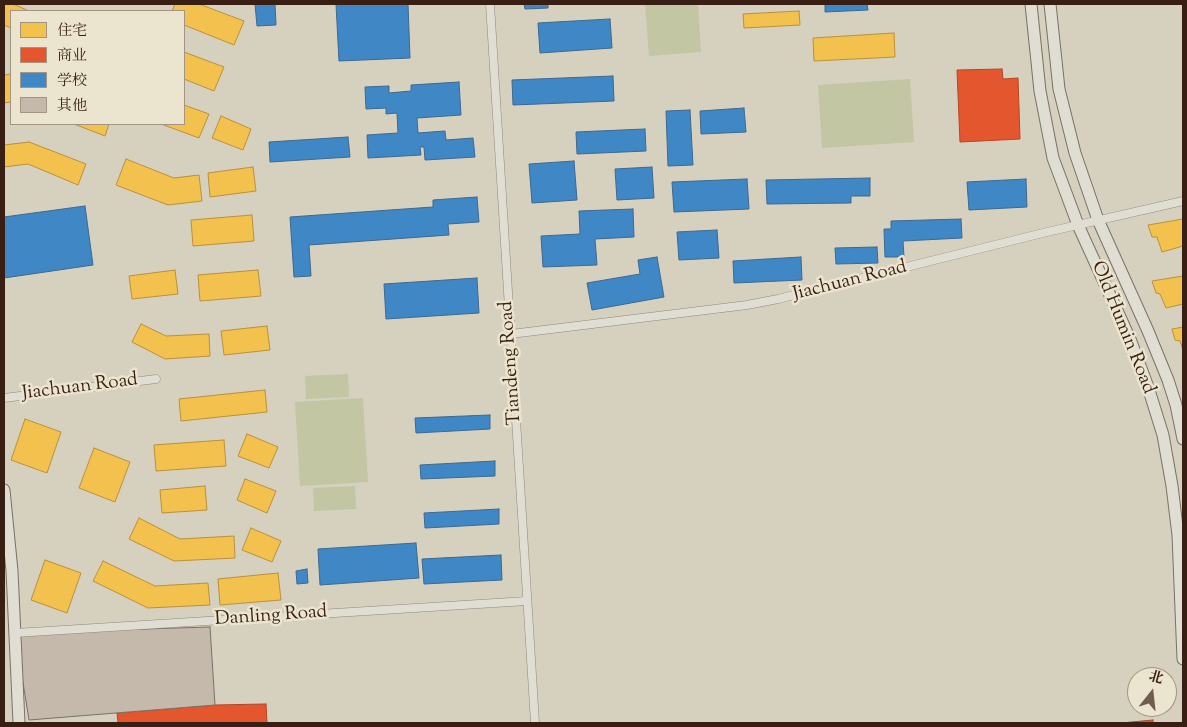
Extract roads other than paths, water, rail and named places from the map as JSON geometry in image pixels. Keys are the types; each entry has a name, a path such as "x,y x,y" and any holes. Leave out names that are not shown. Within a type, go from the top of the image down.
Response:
{"main road":[{"name":"Old Humin Road","path":"1031,4 1040,92 1053,158 1078,225 1130,339 1163,435 1178,535 1183,659"},
{"name":"Old Humin Road","path":"1050,4 1059,89 1075,153 1098,220 1168,380 1176,405 1183,439"},
{"path":"4,490 11,553 19,723"}],"street":[{"name":"Tiandeng Road","path":"490,4 535,723"},
{"name":"Jiachuan Road","path":"511,334 778,299 1098,220 1183,201"},
{"name":"Jiachuan Road","path":"4,398 156,378"},
{"name":"Danling Road","path":"15,633 527,600"}]}
